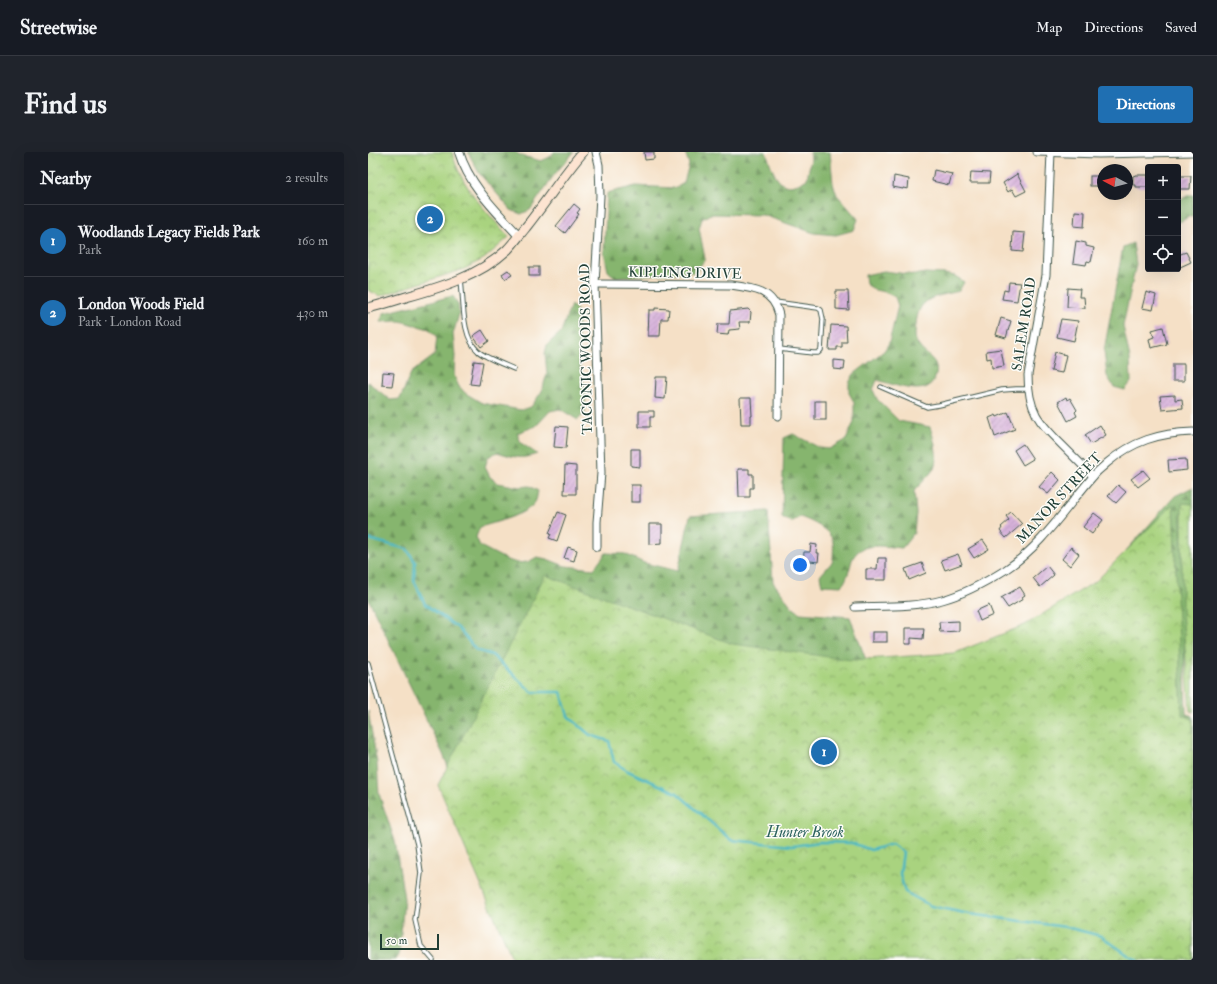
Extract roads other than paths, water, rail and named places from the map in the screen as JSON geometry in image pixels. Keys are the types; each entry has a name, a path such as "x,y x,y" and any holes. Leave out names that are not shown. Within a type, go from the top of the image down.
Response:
{"main road":[{"path":"368,308 444,286 479,270 491,262 507,250 519,236 548,200 570,167 583,152"}],"street":[{"path":"459,152 462,163 474,183 501,217 519,236"},
{"name":"TACONIC WOODS ROAD","path":"596,152 599,164 600,196 595,284 601,473 597,522 597,547"},
{"path":"1037,152 1099,154 1193,152"},
{"name":"SALEM ROAD","path":"1051,152 1046,275 1028,375 1028,389 1035,413 1042,424 1093,476"},
{"name":"KIPLING DRIVE","path":"595,284 731,285 756,290 775,302"},
{"path":"775,302 779,315 778,416"},
{"name":"MANOR STREET","path":"854,607 941,600 963,593 1005,570 1028,552 1054,526 1093,476 1120,452 1136,443 1166,434 1193,432"}],"lane":[{"path":"461,279 468,338 478,352 514,369"},
{"path":"775,302 818,308 821,310 822,319 821,350 818,353 779,349"},
{"path":"881,387 927,406 939,405 1002,390 1016,388 1028,389"},
{"path":"368,663 417,844 421,874 416,920 421,946 433,960"}],"waterway":[{"name":"Hunter Brook","path":"368,539 407,549 415,562 414,580 425,604 458,628 476,650 492,655 532,692 561,692 568,716 590,735 609,741 614,762 628,771 677,793 731,840 792,846 820,842 852,843 871,850 892,844 903,852 900,874 905,892 931,906 969,914 1066,927 1101,936 1128,955 1138,960"}],"place":[{"name":"London Woods Field","path":"430,219"},
{"name":"Woodlands Legacy Fields Park","path":"824,752"}]}
